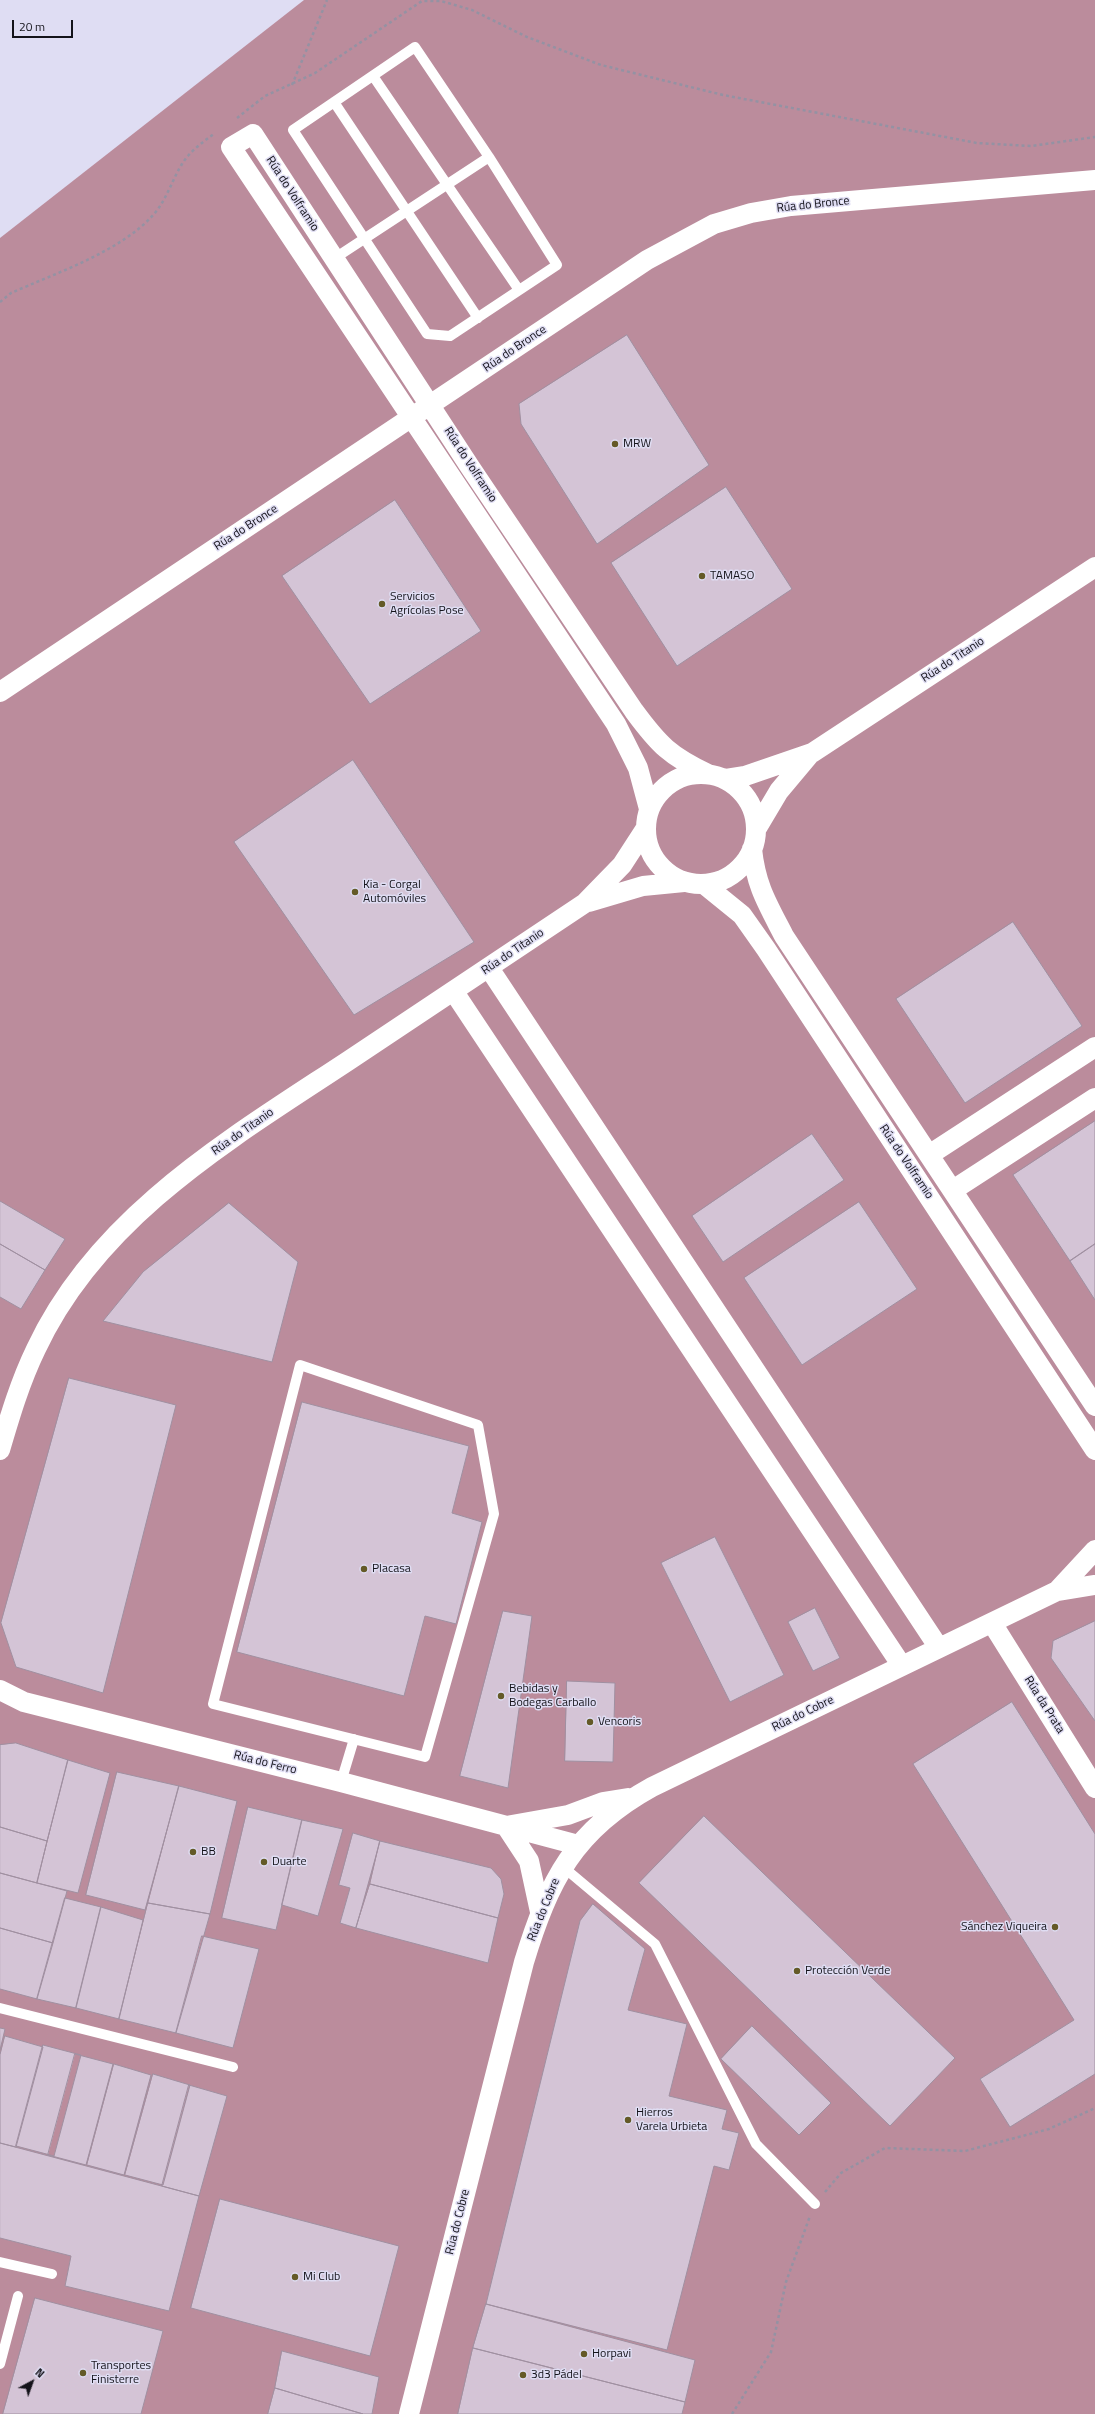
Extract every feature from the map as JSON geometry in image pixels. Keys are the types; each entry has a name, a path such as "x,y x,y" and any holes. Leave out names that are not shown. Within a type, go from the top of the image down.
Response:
{"street":[{"name":"Rúa do Volframio","path":"243,140 335,258 431,405 654,738 680,761 717,776"},
{"name":"Rúa do Volframio","path":"243,140 412,418 626,740 638,768 647,819"},
{"name":"Rúa do Bronce","path":"0,692 63,648 412,418 647,260 714,224 751,213 791,206 1095,180"},
{"name":"Rúa do Titanio","path":"812,753 1095,567"},
{"path":"585,903 622,865 658,795 672,782 689,775 745,776 812,753"},
{"path":"585,903 643,886 685,882 705,885 723,879 740,867 752,849 757,828 779,791 812,753"},
{"path":"717,776 742,791 752,807 757,828"},
{"path":"647,819 648,844 656,861 667,873 685,882"},
{"name":"Rúa do Volframio","path":"752,849 755,875 761,892 784,936 1095,1406"},
{"name":"Rúa do Volframio","path":"705,885 742,915 766,949 1095,1450"},
{"name":"Rúa do Titanio","path":"0,1450 22,1380 53,1317 75,1284 134,1217 166,1187 254,1123 454,992 585,903"},
{"path":"489,968 939,1648"},
{"path":"454,992 902,1666"},
{"path":"929,1155 1095,1047"},
{"path":"953,1190 1095,1098"},
{"path":"1057,1591 1095,1550"},
{"path":"1057,1591 1095,1585"},
{"name":"Rúa do Cobre","path":"409,2414 522,1970 540,1912 562,1866 578,1845 609,1814 632,1798 1057,1591"},
{"name":"Rúa da Prata","path":"992,1623 1095,1788"},
{"name":"Rúa do Ferro","path":"0,1690 24,1702 342,1782 578,1845"},
{"name":"Rúa do Ferro","path":"0,1704 24,1702"},
{"name":"Rúa do Ferro","path":"506,1826 568,1815 603,1802 632,1798"},
{"path":"506,1826 529,1861 540,1912"}],"lane":[{"path":"415,47 489,157 557,265 450,336 427,334 293,130 373,76 415,47"},
{"path":"373,76 519,290"},
{"path":"334,102 478,318"},
{"path":"335,258 489,157"},
{"path":"300,1365 478,1425 494,1514 425,1757 354,1739 213,1704 300,1365"},
{"path":"342,1782 354,1739"},
{"path":"562,1866 655,1944 756,2144 815,2204"},
{"path":"0,2008 233,2067"},
{"path":"0,2262 52,2274"},
{"path":"0,2364 18,2296"}],"path":[{"path":"292,86 327,0"},
{"path":"243,140 233,121 265,96 292,86 315,74 422,1 441,0 472,10 527,37 601,65 722,95 977,143 1031,146 1095,137"},
{"path":"0,302 11,293 123,241 154,214 169,192 182,164 194,149 221,130"},
{"path":"732,2414 771,2352 786,2282 815,2204 841,2173 885,2148 965,2151 1049,2130 1095,2108"}],"shaded area":[{"path":"304,0 1095,0 1095,2414 0,2414 0,238"}],"building":[{"name":"MRW","path":"627,335 709,465 597,544 521,424 519,404"},
{"name":"TAMASO","path":"726,487 792,589 677,666 611,563"},
{"name":"Servicios Agrícolas Pose","path":"395,500 481,631 370,704 282,576"},
{"name":"Kia - Corgal Automóviles","path":"353,760 474,942 354,1015 234,842"},
{"path":"1013,922 1082,1026 965,1103 896,999"},
{"path":"1095,1121 1095,1244 1070,1261 1013,1175"},
{"path":"812,1134 844,1180 723,1262 692,1216"},
{"path":"0,1201 65,1239 45,1270 0,1244"},
{"path":"859,1202 917,1289 802,1365 744,1278"},
{"path":"229,1203 298,1262 272,1362 103,1321 143,1272"},
{"path":"0,1244 45,1270 21,1309 0,1297"},
{"path":"1095,1244 1095,1300 1070,1261"},
{"path":"69,1378 176,1405 103,1693 16,1667 1,1623"},
{"name":"Placasa","path":"302,1402 469,1446 452,1513 482,1522 456,1624 425,1616 404,1696 237,1652"},
{"path":"715,1537 784,1675 730,1702 661,1563"},
{"path":"815,1608 840,1658 813,1671 788,1622"},
{"name":"Bebidas y Bodegas Carballo","path":"503,1611 532,1616 508,1788 460,1776"},
{"path":"1095,1621 1095,1721 1051,1658 1053,1641"},
{"name":"Vencoris","path":"567,1681 615,1683 613,1762 565,1761"},
{"name":"Sánchez Viqueira","path":"1012,1702 1095,1834 1095,2074 1010,2127 980,2079 1074,2020 913,1764"},
{"path":"16,1743 68,1760 47,1841 0,1827 0,1745"},
{"path":"68,1760 110,1773 78,1893 37,1883"},
{"path":"117,1772 179,1786 145,1910 86,1895"},
{"name":"BB","path":"179,1786 237,1801 210,1914 148,1903"},
{"name":"Duarte","path":"248,1807 302,1820 276,1930 222,1918"},
{"name":"Protección Verde","path":"704,1816 955,2058 890,2126 639,1883"},
{"path":"302,1820 343,1829 318,1916 282,1905"},
{"path":"0,1827 47,1841 37,1883 0,1873"},
{"path":"353,1833 380,1841 356,1928 340,1923 350,1888 339,1885"},
{"path":"380,1841 491,1868 501,1879 504,1894 498,1918 370,1884"},
{"path":"0,1873 67,1891 53,1943 0,1928"},
{"path":"370,1884 498,1918 488,1963 356,1928"},
{"path":"65,1898 101,1907 76,2008 37,1999"},
{"path":"148,1903 210,1914 176,2033 119,2019"},
{"name":"Hierros Varela Urbieta","path":"593,1904 645,1949 628,2010 687,2024 669,2096 727,2110 722,2129 739,2133 729,2170 714,2166 667,2350 486,2304 580,1921"},
{"path":"101,1907 143,1920 119,2019 76,2008"},
{"path":"0,1928 53,1943 37,1999 0,1989"},
{"path":"202,1936 259,1949 233,2048 176,2033"},
{"path":"752,2026 831,2103 799,2135 721,2059"},
{"path":"0,2028 5,2029 0,2050"},
{"path":"5,2036 43,2047 16,2147 0,2143 0,2055"},
{"path":"43,2045 81,2055 54,2156 16,2146"},
{"path":"75,2054 113,2064 86,2165 48,2155"},
{"path":"114,2064 151,2075 124,2175 87,2165"},
{"path":"153,2074 190,2085 163,2185 125,2175"},
{"path":"189,2085 227,2096 199,2196 162,2186"},
{"path":"0,2143 199,2196 169,2311 65,2286 71,2256 0,2238"},
{"name":"Mi Club","path":"220,2199 399,2246 370,2356 191,2308"},
{"name":"Transportes Finisterre","path":"35,2298 163,2331 141,2414 3,2414"},
{"name":"Horpavi","path":"486,2304 695,2360 685,2402 473,2348"},
{"name":"3d3 Pádel","path":"473,2348 685,2402 682,2414 458,2414"},
{"path":"282,2351 379,2377 372,2414 363,2414 275,2388"},
{"path":"275,2388 363,2414 268,2414"}],"place":[{"name":"MRW","path":"615,444"},
{"name":"TAMASO","path":"702,576"},
{"name":"Servicios Agrícolas Pose","path":"382,604"},
{"name":"Kia - Corgal Automóviles","path":"355,892"},
{"name":"Placasa","path":"364,1569"},
{"name":"Bebidas y Bodegas Carballo","path":"501,1696"},
{"name":"Vencoris","path":"590,1722"},
{"name":"BB","path":"193,1852"},
{"name":"Duarte","path":"264,1862"},
{"name":"Sánchez Viqueira","path":"1055,1927"},
{"name":"Protección Verde","path":"797,1971"},
{"name":"Hierros Varela Urbieta","path":"628,2120"},
{"name":"Mi Club","path":"295,2277"},
{"name":"Horpavi","path":"584,2354"},
{"name":"Transportes Finisterre","path":"83,2373"},
{"name":"3d3 Pádel","path":"523,2375"}]}
